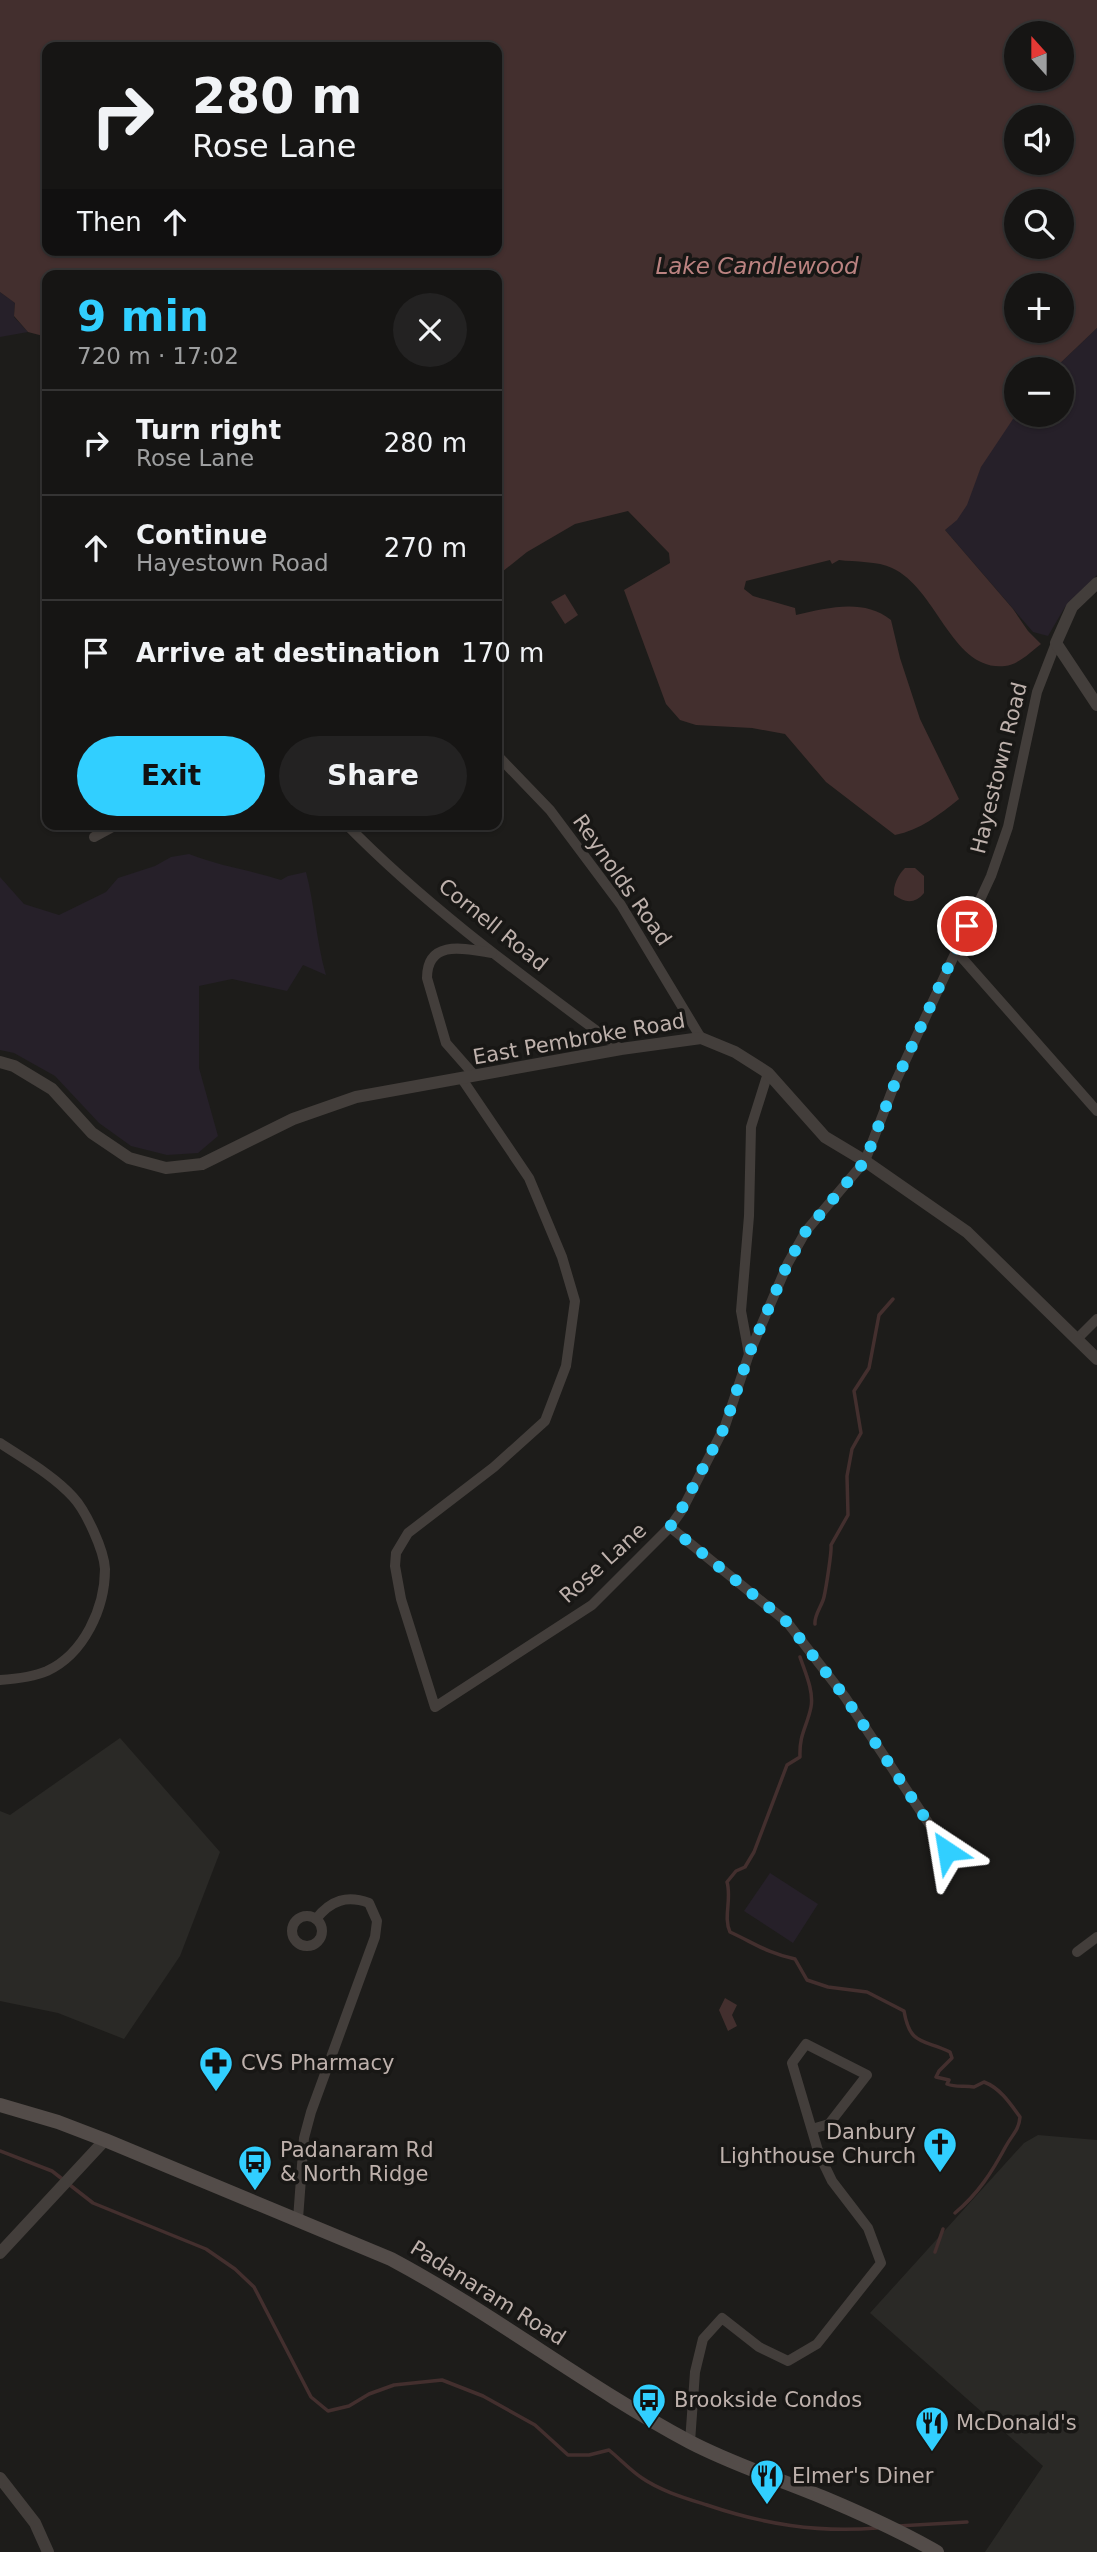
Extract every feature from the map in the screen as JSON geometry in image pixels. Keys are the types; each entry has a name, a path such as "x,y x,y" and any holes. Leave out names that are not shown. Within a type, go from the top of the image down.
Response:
{"main road":[{"name":"Padanaram Road","path":"0,2105 46,2118 105,2140 391,2259 434,2282 690,2442 899,2531 937,2552"}],"street":[{"name":"Hayestown Road","path":"865,1161 893,1088 991,876 1008,827 1037,692 1056,643 1072,607 1097,583"},
{"path":"1056,643 1097,705"},
{"name":"Reynolds Road","path":"502,760 550,810 621,905 701,1038"},
{"path":"94,837 107,830"},
{"name":"Cornell Road","path":"352,830 493,954 621,1049"},
{"path":"468,1077 446,1043 427,978 427,968 434,957 451,948 493,954"},
{"path":"955,950 1097,1111"},
{"name":"East Pembroke Road","path":"0,1062 14,1066 52,1089 92,1133 129,1158 166,1168 202,1164 293,1119 356,1097 621,1049 701,1038 735,1052 768,1073 825,1137 865,1161 967,1232 1097,1359"},
{"name":"Rose Lane","path":"749,1354 741,1311 749,1216 751,1127 768,1073"},
{"name":"Rose Lane","path":"468,1077 529,1178 562,1257 575,1301 566,1366 545,1420 494,1468 408,1533 396,1553 395,1566 401,1599 435,1707 592,1605 670,1527 725,1426 749,1354 788,1263 806,1231 865,1161"},
{"path":"1077,1339 1097,1319"},
{"path":"0,1443 34,1465 73,1497 94,1531 105,1568 99,1611 78,1647 48,1670 16,1679 0,1680"},
{"path":"670,1527 787,1622 845,1697 947,1851"},
{"path":"298,2219 307,2125 375,1937 377,1921 369,1903 354,1897 341,1899 325,1907 316,1919"},
{"path":"1077,1952 1097,1937"},
{"path":"690,2442 698,2361 704,2339 722,2318 759,2347 788,2361 817,2344 881,2263 869,2228 832,2181 811,2129 792,2063 806,2045 867,2075 830,2124 811,2129"},
{"path":"0,2252 105,2140"},
{"path":"0,2477 35,2523 48,2552"}],"shaded area":[{"path":"0,292 15,303 14,317 28,332 0,337"},
{"path":"1097,328 1097,575 1065,607 1048,636 1033,632 945,530 962,509 987,454 1007,427 1074,427 1074,357 1067,357"},
{"path":"189,854 281,880 306,872 326,975 303,965 287,991 232,979 199,986 199,1068 218,1136 198,1153 167,1155 131,1146 99,1123 55,1076 14,1053 0,1050 0,877 24,904 59,915 106,892 118,878 155,866 171,857"},
{"path":"120,1738 220,1852 180,1956 124,2039 58,2013 0,2001 0,1811 10,1815"},
{"path":"770,1873 818,1904 793,1943 744,1911"},
{"path":"1038,2135 1097,2140 1097,2552 985,2552 1043,2466 870,2313 1024,2143"}],"water":[{"name":"Lake Candlewood","path":"0,0 1097,0 1097,328 1067,357 1004,357 1004,427 1008,427 981,467 967,505 957,520 945,530 1041,644 1010,665 987,664 971,656 958,643 908,578 880,564 839,560 832,564 830,560 746,581 744,589 753,596 795,608 796,615 833,608 857,607 880,613 891,620 920,719 959,799 929,821 904,833 895,835 826,782 785,734 752,728 696,725 680,720 666,704 624,590 670,563 669,553 628,511 575,524 527,552 502,572 502,270 42,270 42,336 28,332 14,316 15,303 0,292"},
{"path":"565,594 578,615 565,624 551,602"},
{"path":"905,868 915,868 924,876 924,893 913,901 902,900 894,895 896,880"},
{"path":"725,1998 737,2005 732,2015 737,2026 728,2031 719,2010"}],"waterway":[{"path":"815,1624 824,1597 831,1545 848,1515 847,1476 852,1449 861,1433 854,1391 869,1368 879,1315 893,1299"},
{"path":"800,1657 812,1701 801,1742 800,1757 787,1765 754,1852 745,1867 736,1871 727,1882 728,1926 730,1932 776,1954 795,1959 807,1980 828,1987 867,1992 904,2011 914,2036 950,2052 952,2058 936,2077 949,2080 947,2084 954,2086 974,2087 984,2082 995,2088 1008,2101 1020,2117 1017,2129 984,2182 955,2213"},
{"path":"0,2151 52,2171 93,2203 206,2249 235,2269 254,2287 311,2397 328,2411 349,2406 369,2394 394,2385 442,2380 483,2396 535,2425 568,2455 589,2455 609,2450 642,2478 682,2497 728,2512 790,2526 877,2528"},
{"path":"935,2252 943,2229"},
{"path":"898,2526 967,2522"}],"place":[{"name":"CVS Pharmacy","path":"216,2093"},
{"name":"Danbury Lighthouse Church","path":"940,2174"},
{"name":"Padanaram Rd & North Ridge","path":"255,2192"},
{"name":"Brookside Condos","path":"649,2430"},
{"name":"McDonald's","path":"932,2453"},
{"name":"Elmer's Diner","path":"767,2506"}],"route":[{"path":"947,1851 845,1697 787,1622 670,1527 725,1426 749,1354 788,1263 806,1231 865,1161 895,1083 967,926"}]}
